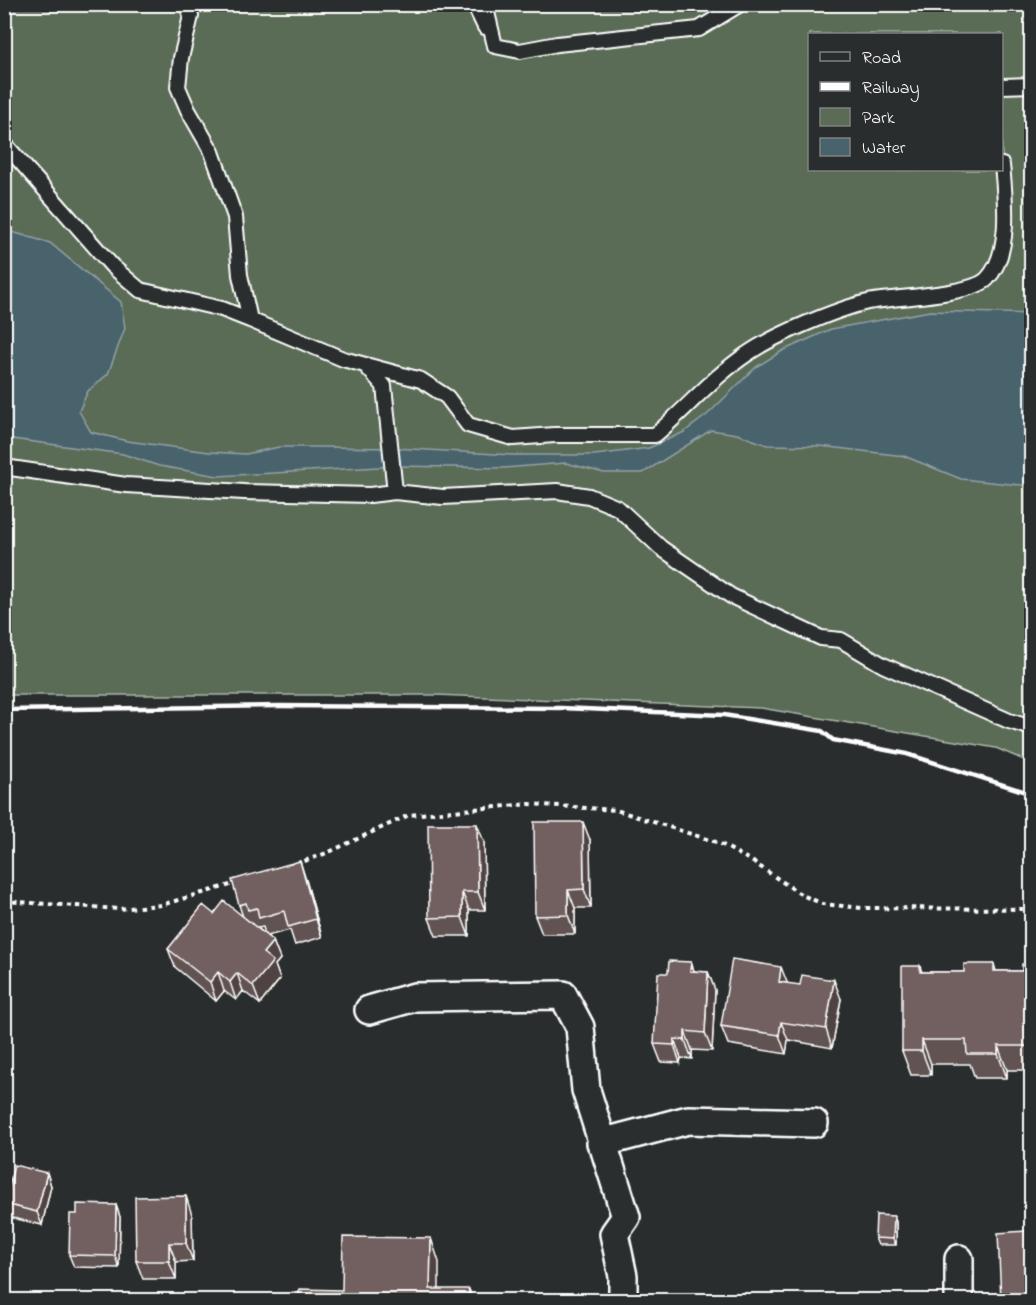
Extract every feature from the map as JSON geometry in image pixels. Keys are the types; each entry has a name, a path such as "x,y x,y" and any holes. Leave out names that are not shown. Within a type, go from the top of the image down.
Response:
{"street":[{"path":"369,1010 415,997 563,995 580,1027 586,1090 601,1143 627,1217 614,1234 623,1276 623,1300"},
{"path":"601,1143 688,1120 814,1123"},
{"path":"959,1259 959,1300"}],"lane":[{"path":"187,4 191,16 181,58 178,87 212,152 235,217 240,275 250,320"},
{"path":"474,4 495,46"},
{"path":"485,4 495,46"},
{"path":"495,46 520,51 557,44 699,29 741,4"},
{"path":"1003,88 1032,85"},
{"path":"4,143 112,266 140,290 222,309 367,367 421,380 447,397 468,425 513,438 555,435 655,435 748,353 784,335 866,303 962,290 986,280 998,260 1006,220 1002,171"},
{"path":"367,367 384,386 395,492"},
{"path":"4,467 126,485 244,492 370,495 395,492 442,497 557,491 589,496 618,508 661,548 731,596 821,638 842,640 883,665 1009,721 1032,728"}],"path":[{"path":"293,864 327,853 409,814 529,804 616,810 719,843 753,862 802,895 823,904 862,908 1032,909"},
{"path":"4,901 119,909 161,905 249,880"}],"green space":[{"path":"4,5 1031,5 1031,763 996,748 761,708 435,695 5,695"}],"water":[{"path":"5,230 50,243 121,302 125,328 108,374 88,391 79,411 91,432 127,441 209,452 246,454 279,447 395,448 512,455 595,455 649,448 684,432 708,414 756,367 782,351 831,329 930,311 1031,314 1031,486 961,479 904,456 820,446 767,445 737,434 711,430 643,473 604,473 566,463 504,468 397,466 218,476 159,466 123,454 5,438"}],"building":[{"path":"534,822 583,822 584,889 568,890 568,915 535,916"},
{"path":"428,824 477,824 478,892 462,892 462,917 429,918"},
{"path":"300,861 316,919 288,927 284,911 259,918 257,908 248,910 246,903 239,905 232,880"},
{"path":"224,901 273,941 263,953 273,961 253,986 237,973 230,982 218,972 210,982 168,949 203,905 214,914"},
{"path":"732,959 781,967 779,982 800,985 802,975 834,980 826,1029 781,1022 779,1035 721,1026"},
{"path":"669,961 691,962 690,971 708,972 705,1033 685,1031 685,1040 674,1039 674,1045 654,1044 658,973 668,973"},
{"path":"964,964 994,964 994,971 1022,971 1022,964 1032,964 1030,1046 998,1046 998,1054 967,1054 966,1040 922,1040 922,1051 902,1051 902,966 920,966 920,972 964,972"},
{"path":"1027,1062 1032,1062 1032,1092 1027,1092"},
{"path":"1029,1137 1032,1137 1032,1159 1029,1159"},
{"path":"14,1165 47,1173 37,1212 5,1204"},
{"path":"186,1196 186,1243 169,1243 169,1261 136,1261 135,1197"},
{"path":"77,1204 116,1205 115,1256 69,1255 70,1214 77,1214"},
{"path":"876,1215 894,1216 893,1239 875,1238"},
{"path":"1026,1226 1032,1226 1032,1300 1001,1300 998,1233 1026,1231"},
{"path":"343,1237 431,1238 430,1289 469,1289 468,1300 299,1300 299,1289 342,1290"}],"railway":[{"path":"4,710 279,706 561,708 724,715 822,731 833,740 907,754 1032,794"}]}
